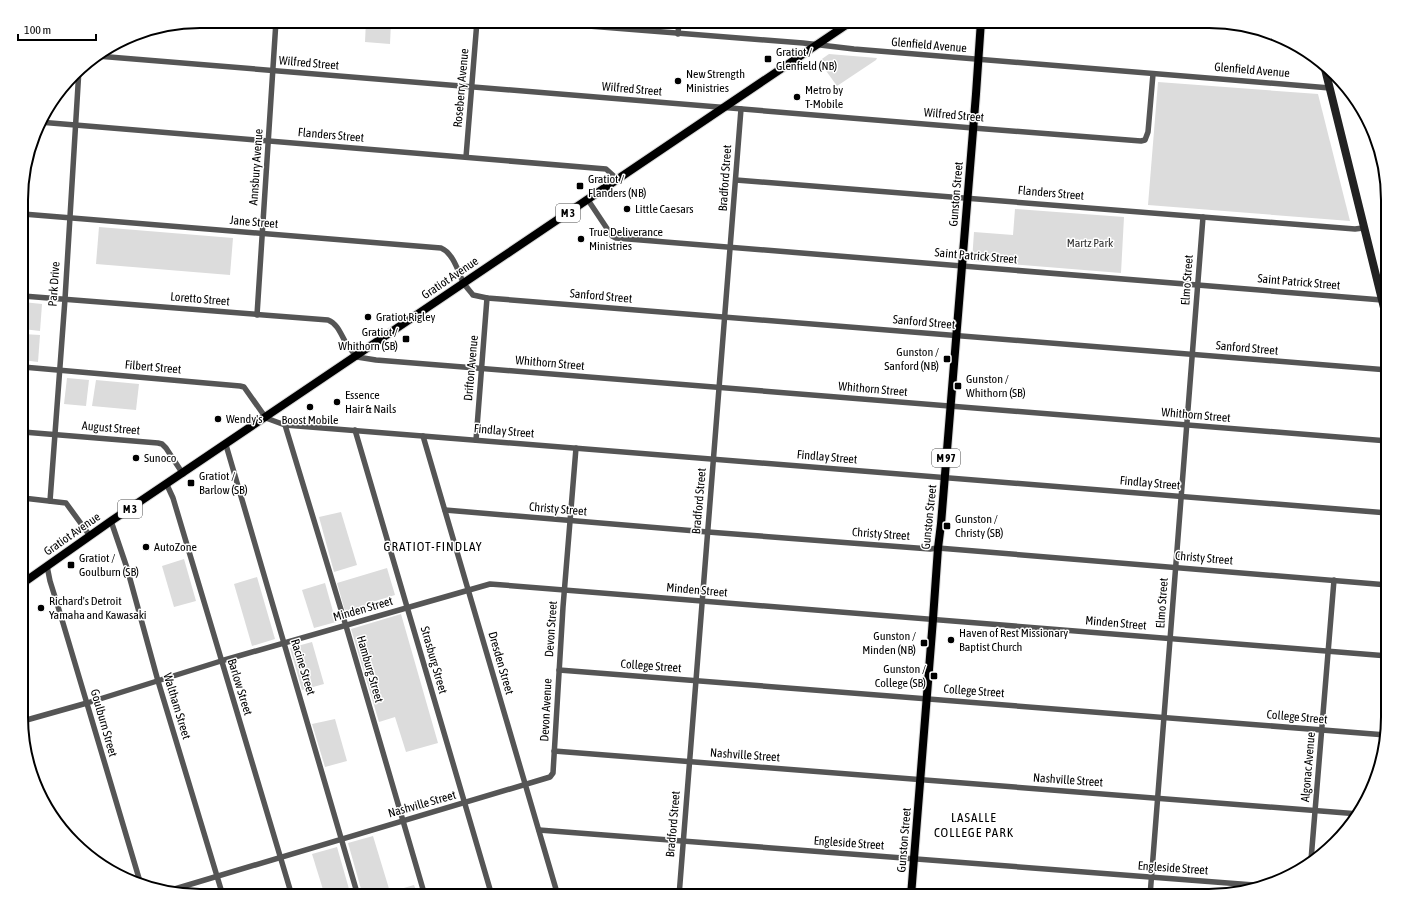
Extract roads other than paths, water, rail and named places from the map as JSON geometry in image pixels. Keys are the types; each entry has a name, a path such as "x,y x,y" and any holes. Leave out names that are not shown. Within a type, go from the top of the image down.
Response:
{"main road":[{"name":"Gratiot Avenue","path":"28,579 842,28"},
{"name":"Gunston Street","path":"912,889 980,28"},
{"path":"1326,74 1381,296"}],"street":[{"name":"Annsbury Avenue","path":"257,314 276,28"},
{"name":"Roseberry Avenue","path":"466,157 477,28"},
{"name":"Glenfield Avenue","path":"608,28 817,45 854,50 1330,88"},
{"path":"678,28 678,34"},
{"name":"Wilfred Street","path":"105,57 973,128 1145,140 1148,132 1153,74"},
{"name":"Park Drive","path":"50,501 65,299 79,78"},
{"name":"Bradford Street","path":"679,889 741,108"},
{"name":"Flanders Street","path":"47,123 606,169 617,179"},
{"name":"Flanders Street","path":"736,180 1355,229 1363,228"},
{"name":"Saint Patrick Street","path":"588,200 612,236 616,238 1381,300"},
{"name":"Jane Street","path":"28,214 441,248 447,251 464,284"},
{"name":"Elmo Street","path":"1151,889 1204,217"},
{"name":"Sanford Street","path":"464,284 473,295 487,298 1381,369"},
{"name":"Loretto Street","path":"28,296 324,319 331,321 340,330 346,344 357,356"},
{"name":"Drifton Avenue","path":"476,440 487,298"},
{"name":"Whithorn Street","path":"357,356 376,360 1381,440"},
{"name":"Filbert Street","path":"28,367 240,386 244,387 266,418"},
{"name":"Findlay Street","path":"266,418 285,425 1381,513"},
{"name":"Hamburg Street","path":"285,425 423,889"},
{"name":"Strasburg Street","path":"355,430 490,889"},
{"name":"August Street","path":"28,433 162,444 183,474"},
{"name":"Dresden Street","path":"423,436 556,889"},
{"name":"Racine Street","path":"226,445 356,889"},
{"path":"565,590 576,448"},
{"name":"Barlow Street","path":"167,485 173,498 290,889"},
{"path":"28,499 66,503 90,536"},
{"name":"Christy Street","path":"445,510 708,532 930,549 938,548 1381,583"},
{"name":"Waltham Street","path":"112,521 127,568 158,681 221,889"},
{"name":"Goulburn Street","path":"47,566 50,581 138,877"},
{"name":"Algonac Avenue","path":"1311,855 1334,580"},
{"name":"Minden Street","path":"28,719 87,703 221,661 490,584 1381,655"},
{"name":"Devon Street","path":"559,670 565,590"},
{"name":"College Street","path":"559,670 1380,735"},
{"name":"Devon Avenue","path":"554,751 559,670"},
{"name":"Nashville Street","path":"177,888 550,777 553,773 554,751 1351,813"},
{"name":"Engleside Street","path":"539,830 1245,885"}],"place":[{"name":"Gratiot / Glenfield (NB)","path":"768,59"},
{"name":"New Strength Ministries","path":"678,81"},
{"name":"Metro by T-Mobile","path":"797,97"},
{"name":"Gratiot / Flanders (NB)","path":"580,186"},
{"name":"Little Caesars","path":"627,209"},
{"name":"True Deliverance Ministries","path":"581,239"},
{"name":"Gratiot Rigley","path":"368,317"},
{"name":"Gratiot / Whithorn (SB)","path":"406,339"},
{"name":"Gunston / Sanford (NB)","path":"947,359"},
{"name":"Gunston / Whithorn (SB)","path":"958,386"},
{"name":"Essence Hair & Nails","path":"337,402"},
{"name":"Boost Mobile","path":"310,407"},
{"name":"Wendy's","path":"218,419"},
{"name":"Sunoco","path":"136,458"},
{"name":"Gratiot / Barlow (SB)","path":"191,483"},
{"name":"Gunston / Christy (SB)","path":"947,526"},
{"name":"AutoZone","path":"146,547"},
{"name":"Gratiot / Goulburn (SB)","path":"71,565"},
{"name":"Richard's Detroit Yamaha and Kawasaki","path":"41,608"},
{"name":"Haven of Rest Missionary Baptist Church","path":"951,640"},
{"name":"Gunston / Minden (NB)","path":"924,643"},
{"name":"Gunston / College (SB)","path":"934,676"}],"district":[{"name":"GRATIOT-FINDLAY","path":"433,546"},
{"name":"LASALLE COLLEGE PARK","path":"974,824"}],"park label":[{"name":"Martz Park","path":"1090,243"}]}
